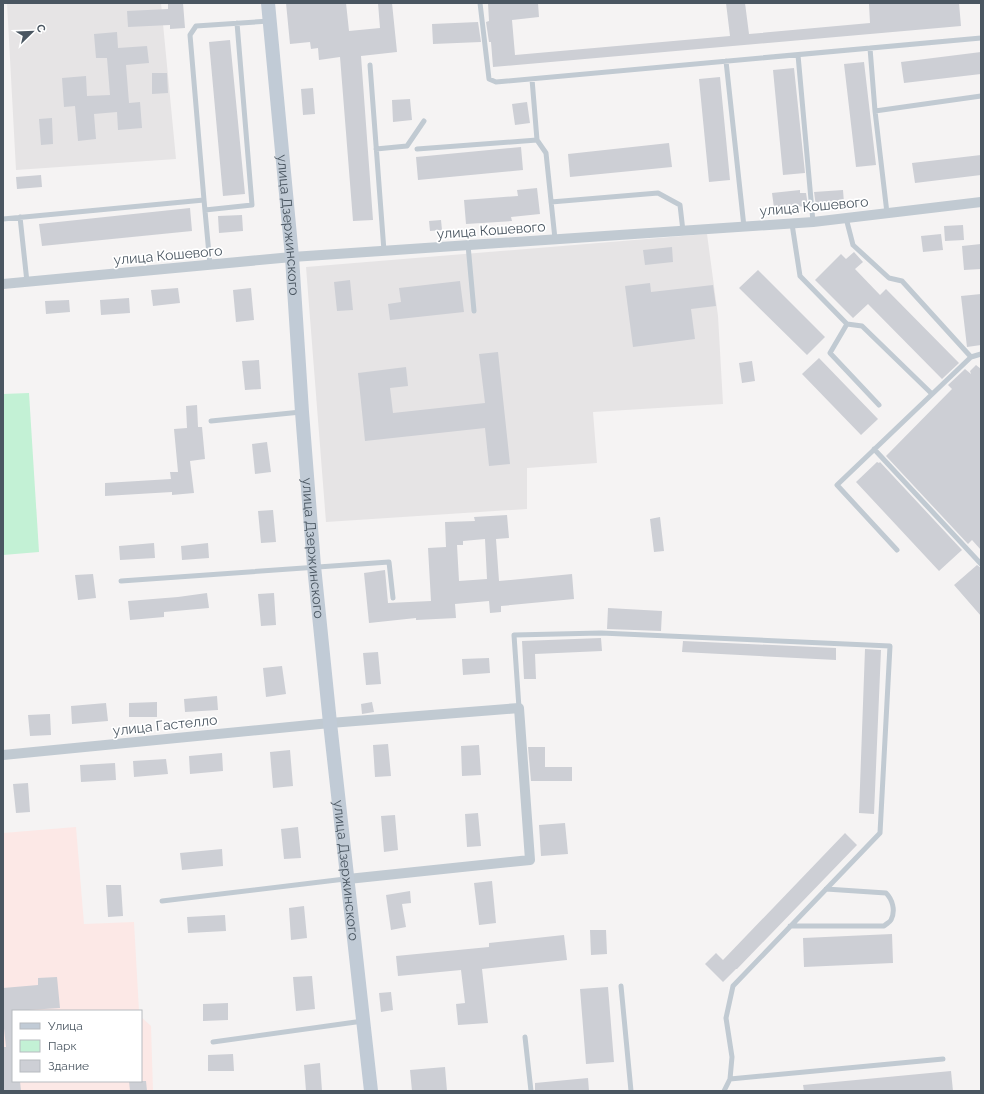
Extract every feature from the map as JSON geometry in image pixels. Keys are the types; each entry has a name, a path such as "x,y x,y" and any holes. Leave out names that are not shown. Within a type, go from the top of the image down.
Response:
{"street":[{"name":"улица Дзержинского","path":"268,3 292,257 314,566 330,723 372,1091"},
{"name":"улица Кошевого","path":"3,284 292,257 792,224 981,202"},
{"name":"улица Гастелло","path":"3,755 330,723 519,708"},
{"path":"348,879 530,860 519,708"}],"lane":[{"path":"480,3 489,78 496,82 981,38"},
{"path":"210,265 190,35 196,26 270,21"},
{"path":"205,210 252,205 237,23"},
{"path":"870,48 875,111 887,213"},
{"path":"798,55 814,222"},
{"path":"726,62 744,227"},
{"path":"370,65 384,251"},
{"path":"532,79 537,140 546,153 555,239"},
{"path":"875,111 981,96"},
{"path":"376,148 407,146 424,121"},
{"path":"417,149 537,140"},
{"path":"551,202 658,193 680,205 683,231"},
{"path":"3,219 204,200"},
{"path":"20,217 27,282"},
{"path":"846,218 853,245 890,278 902,281 971,357"},
{"path":"792,224 800,276 847,324 862,326 932,394"},
{"path":"468,245 474,311"},
{"path":"847,324 830,353 879,405"},
{"path":"897,550 837,485 971,357 981,354"},
{"path":"211,421 302,412"},
{"path":"874,450 981,564"},
{"path":"121,582 314,566 388,562 393,598"},
{"path":"519,708 514,635 601,633 890,646 880,833 733,986 726,1018 732,1057 730,1079 724,1091"},
{"path":"162,901 348,879"},
{"path":"790,926 884,926 891,920 893,911 892,899 886,893 826,889"},
{"path":"621,986 631,1091"},
{"path":"213,1042 364,1021"},
{"path":"525,1037 531,1091"},
{"path":"730,1079 943,1059"}],"shaded area":[{"path":"7,3 161,3 176,159 16,170"},
{"path":"707,234 718,316 723,404 593,412 597,463 527,468 527,509 326,522 306,267"},
{"path":"76,827 84,924 134,922 139,1010 12,1010 12,1082 142,1082 142,1018 151,1026 153,1091 3,1091 3,833"}],"green space":[{"path":"29,393 39,552 3,555 3,394"}],"building":[{"path":"168,3 183,3 185,28 170,29 170,25 128,27 127,11 168,9"},
{"path":"286,3 346,3 349,31 380,28 378,3 392,3 397,52 361,56 373,220 353,221 340,57 319,60 318,48 311,49 310,42 290,44"},
{"path":"488,3 538,3 539,17 512,20 515,55 730,36 726,3 745,3 749,34 870,23 869,4 882,3 959,3 961,26 493,67 491,42 489,42 486,22 489,21"},
{"path":"478,22 481,42 433,44 432,24"},
{"path":"117,32 118,48 147,46 149,63 126,65 129,103 140,102 142,128 118,130 117,112 94,114 96,139 78,141 75,106 64,107 62,78 86,76 87,96 110,95 107,58 96,58 94,34"},
{"path":"230,40 245,194 223,196 209,42"},
{"path":"981,52 981,74 904,83 901,62"},
{"path":"864,62 876,165 856,167 844,64"},
{"path":"794,68 805,173 783,175 773,70"},
{"path":"152,73 167,73 168,93 152,94"},
{"path":"720,77 730,180 709,182 699,79"},
{"path":"313,88 315,114 303,115 301,89"},
{"path":"410,99 412,120 393,122 392,100"},
{"path":"527,102 530,123 515,125 512,104"},
{"path":"52,118 53,144 41,145 39,119"},
{"path":"669,143 672,167 570,177 568,154"},
{"path":"521,147 523,170 418,180 416,157"},
{"path":"981,155 981,175 915,183 912,163"},
{"path":"41,175 42,187 17,189 16,177"},
{"path":"537,188 540,214 511,217 512,221 466,224 464,200 518,196 517,190"},
{"path":"800,190 800,193 806,193 808,206 774,208 772,193"},
{"path":"843,190 844,203 816,206 814,192"},
{"path":"190,208 192,231 42,246 39,224"},
{"path":"242,215 243,231 219,233 218,216"},
{"path":"441,220 442,230 430,231 429,221"},
{"path":"963,225 964,240 945,241 944,226"},
{"path":"941,234 943,250 923,252 921,236"},
{"path":"981,244 981,269 964,270 962,246"},
{"path":"672,247 673,262 645,265 643,250"},
{"path":"854,252 863,262 855,269 880,295 886,289 959,363 942,379 868,304 853,318 815,280 841,254 846,259"},
{"path":"758,270 825,337 807,355 739,288"},
{"path":"350,280 353,310 337,311 334,282"},
{"path":"460,281 464,312 390,320 388,304 401,302 399,288"},
{"path":"650,283 651,292 713,285 716,306 691,309 695,339 633,347 625,286"},
{"path":"178,288 180,303 153,306 151,290"},
{"path":"251,288 254,320 236,322 233,290"},
{"path":"981,294 981,345 967,347 961,296"},
{"path":"129,298 130,313 101,315 100,300"},
{"path":"69,300 70,312 46,314 45,301"},
{"path":"498,352 510,464 489,466 485,428 365,441 358,373 406,367 408,386 390,388 393,413 485,403 479,354"},
{"path":"819,358 878,419 861,435 802,374"},
{"path":"259,360 261,389 245,390 242,361"},
{"path":"752,361 755,381 742,383 739,363"},
{"path":"976,365 981,369 981,550 972,540 968,544 886,456 952,389 948,385 965,369 971,374 970,371"},
{"path":"197,405 198,427 202,427 205,459 190,461 194,493 172,495 172,492 105,496 105,483 171,479 170,472 178,472 174,429 187,428 186,406"},
{"path":"267,442 271,472 255,474 252,444"},
{"path":"877,462 880,462 962,550 939,571 856,482"},
{"path":"273,510 276,542 261,543 258,511"},
{"path":"507,515 509,538 496,539 499,581 572,574 574,599 501,606 501,612 490,613 489,601 455,604 456,618 416,620 416,618 369,623 364,573 385,570 388,603 431,601 428,548 446,547 445,522 475,521 474,517","holes":["485,539 487,579 459,581 457,545 463,545 463,541"]},
{"path":"660,517 664,551 654,552 650,519"},
{"path":"154,543 155,558 120,560 119,546"},
{"path":"208,543 209,558 182,560 181,546"},
{"path":"977,565 981,568 981,616 954,585"},
{"path":"93,574 96,598 78,600 75,575"},
{"path":"207,593 209,608 164,612 164,617 130,620 128,601"},
{"path":"274,593 276,625 261,626 258,594"},
{"path":"608,608 662,611 661,631 607,629"},
{"path":"601,638 602,651 535,654 536,679 524,679 522,641"},
{"path":"683,641 836,648 836,660 682,652"},
{"path":"865,649 881,650 874,814 859,813"},
{"path":"378,652 381,684 366,685 363,653"},
{"path":"489,658 490,673 463,675 462,659"},
{"path":"282,666 286,694 266,697 263,668"},
{"path":"217,696 218,710 185,712 184,699"},
{"path":"157,702 157,717 129,717 129,703"},
{"path":"372,702 374,712 362,714 361,704"},
{"path":"106,703 108,721 72,724 71,706"},
{"path":"50,714 51,735 30,736 28,715"},
{"path":"388,744 391,776 375,777 373,745"},
{"path":"479,745 481,775 462,776 461,746"},
{"path":"528,747 545,747 545,767 572,767 572,781 531,781"},
{"path":"290,750 293,786 273,788 270,752"},
{"path":"222,753 223,771 190,774 189,756"},
{"path":"166,759 168,774 134,777 133,761"},
{"path":"115,763 116,780 81,782 80,765"},
{"path":"28,783 30,812 16,813 13,784"},
{"path":"478,813 481,846 467,847 465,814"},
{"path":"395,815 398,850 384,852 381,816"},
{"path":"565,823 568,854 541,856 539,825"},
{"path":"298,827 301,858 284,859 281,829"},
{"path":"845,833 857,845 723,982 705,964 716,953 723,960"},
{"path":"222,849 223,866 182,870 180,853"},
{"path":"492,881 496,923 479,925 474,883"},
{"path":"106,885 121,885 123,916 108,917"},
{"path":"410,891 411,903 402,904 406,927 391,930 386,895"},
{"path":"304,906 307,938 291,940 289,908"},
{"path":"225,915 226,931 188,933 187,917"},
{"path":"590,930 606,930 607,954 591,955"},
{"path":"892,934 893,963 804,967 803,938"},
{"path":"564,935 567,960 482,969 488,1023 458,1025 456,1004 465,1003 461,970 398,976 396,956 489,947 489,943"},
{"path":"312,976 315,1009 296,1011 293,977"},
{"path":"57,977 60,1008 12,1010 12,1082 20,1082 21,1091 3,1091 3,1047 6,1047 3,1019 3,988 38,985 38,978"},
{"path":"608,987 614,1062 586,1064 580,989"},
{"path":"391,992 393,1010 381,1012 379,993"},
{"path":"228,1003 228,1020 203,1021 203,1004"},
{"path":"233,1054 234,1071 208,1071 208,1055"},
{"path":"320,1063 322,1091 306,1091 304,1065"},
{"path":"445,1067 447,1091 412,1091 410,1070"},
{"path":"951,1071 953,1091 804,1091 803,1085"},
{"path":"588,1078 589,1091 535,1091 535,1083"},
{"path":"146,1081 147,1091 130,1091 129,1082"}]}
